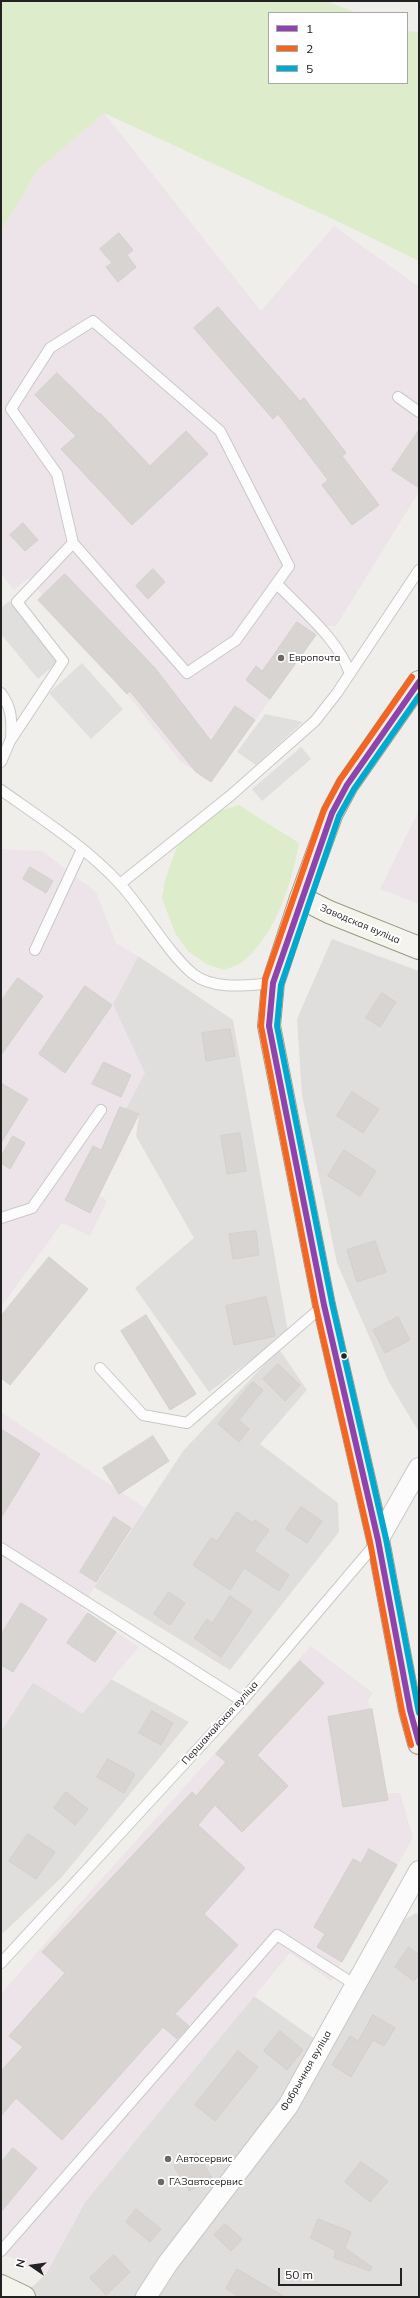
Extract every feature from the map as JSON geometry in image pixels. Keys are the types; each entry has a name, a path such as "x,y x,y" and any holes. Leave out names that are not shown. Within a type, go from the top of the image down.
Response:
{"main road":[{"path":"419,682 347,785 332,813 301,898 273,982 269,1026 324,1305 378,1540 410,1710 419,1743"}],"street":[{"name":"Заводская вуліца","path":"301,898 329,912 419,948"},
{"name":"Першамайская вуліца","path":"378,1540 419,1468"},
{"name":"Фабрычная вуліца","path":"146,2297 168,2263 288,2106 354,1984 419,1871"}],"lane":[{"path":"93,321 220,431 289,566 236,640 187,673 73,543 57,474 10,409 50,348 93,321"},
{"path":"398,397 419,412"},
{"path":"1,762 10,741 63,661 16,602 73,543"},
{"path":"120,884 230,796 315,721 350,674 419,570"},
{"path":"277,584 335,645 345,659 350,674"},
{"path":"1,693 8,702 12,718 10,741"},
{"path":"1,790 82,849 120,884 170,948 194,974 215,984 237,986 273,982"},
{"path":"35,950 82,849"},
{"path":"1,1218 32,1208 101,1110"},
{"path":"100,1368 144,1415 187,1423 324,1305"},
{"name":"Першамайская вуліца","path":"1,1963 242,1701 378,1540"},
{"path":"1,1548 242,1701"},
{"path":"1,2251 277,1934 354,1984"}],"shaded area":[{"path":"104,113 261,311 334,226 419,287 419,492 336,626 323,626 211,782 180,761 127,694 38,600 42,595 29,578 14,590 1,574 1,231 38,170"},
{"path":"9,601 60,660 38,679 1,634 1,608"},
{"path":"82,663 123,709 91,739 49,693"},
{"path":"265,714 303,722 256,765 237,752"},
{"path":"301,747 311,759 262,801 252,789"},
{"path":"419,810 419,904 380,889"},
{"path":"1,849 42,851 96,892 116,943 138,956 113,1004 145,1073 126,1109 139,1114 100,1195 107,1201 90,1236 62,1223 1,1307"},
{"path":"332,939 419,971 419,1432 389,1382 337,1263 302,1095 297,1019"},
{"path":"138,956 233,1020 288,1332 209,1392 135,1288 194,1238 136,1136 139,1115 126,1109 113,1004"},
{"path":"279,1349 307,1390 260,1444 338,1503 339,1532 230,1670 94,1587 183,1451"},
{"path":"1,1412 145,1508 81,1608 139,1647 82,1714 33,1682 1,1731"},
{"path":"311,1646 373,1693 368,1700 387,1793 400,1793 413,1838 331,1981 290,1953 85,2202 46,2274 14,2258 1,2255 1,1994 79,1904"},
{"path":"111,1679 189,1722 61,1878 1,1935 1,1731 33,1682 82,1713"},
{"path":"416,1913 419,1915 419,2297 21,2297 46,2274 85,2202 254,1996 312,2037 335,2042 402,1921"}],"green space":[{"path":"1,1 326,1 354,12 268,12 268,84 408,84 408,31 419,32 419,261 339,222 104,113 38,170 1,231"},
{"path":"239,805 299,843 292,874 282,905 275,920 257,948 244,961 225,970 208,965 188,951 175,933 162,898 165,880 177,847 192,830 216,812"}],"building":[{"path":"119,233 133,250 127,255 136,267 118,282 106,267 112,263 100,249"},
{"path":"218,307 300,401 304,398 346,453 342,456 379,505 352,525 322,485 328,480 278,414 273,419 194,328"},
{"path":"57,373 99,414 100,413 150,466 186,431 208,454 132,525 61,449 76,436 35,395"},
{"path":"419,430 419,488 392,470"},
{"path":"23,523 38,540 25,551 10,535"},
{"path":"153,569 165,582 148,599 136,586"},
{"path":"65,574 155,668 211,741 235,706 255,720 211,782 196,772 130,691 127,694 38,600"},
{"path":"297,622 316,635 270,699 246,680 256,666 262,671"},
{"path":"30,867 53,881 46,893 23,879"},
{"path":"18,978 43,996 1,1055 1,1001"},
{"path":"85,986 112,1005 65,1073 39,1054"},
{"path":"382,993 396,1002 380,1027 366,1018"},
{"path":"230,1029 235,1056 206,1061 202,1033"},
{"path":"104,1062 131,1075 121,1097 92,1084"},
{"path":"1,1083 28,1099 1,1143"},
{"path":"352,1092 379,1109 363,1133 337,1116"},
{"path":"120,1107 139,1114 90,1213 65,1200 93,1146 101,1150"},
{"path":"240,1133 246,1171 227,1174 221,1136"},
{"path":"13,1136 25,1143 10,1169 1,1163 1,1157"},
{"path":"344,1150 376,1171 360,1196 328,1176"},
{"path":"256,1231 259,1255 233,1259 229,1234"},
{"path":"375,1241 386,1272 357,1282 347,1250"},
{"path":"49,1257 88,1289 10,1385 1,1378 1,1316"},
{"path":"266,1297 275,1336 234,1345 226,1306"},
{"path":"146,1315 196,1394 170,1410 121,1331"},
{"path":"398,1317 410,1340 385,1353 373,1330"},
{"path":"278,1364 300,1385 285,1401 263,1379"},
{"path":"253,1382 263,1390 239,1420 249,1429 239,1442 218,1424"},
{"path":"1,1429 40,1454 1,1518"},
{"path":"153,1436 169,1461 119,1494 103,1468"},
{"path":"301,1507 322,1521 307,1543 286,1529"},
{"path":"237,1512 253,1523 255,1520 269,1530 254,1551 289,1575 279,1591 244,1568 230,1590 193,1565 211,1538 217,1541"},
{"path":"114,1517 131,1528 96,1582 80,1572"},
{"path":"169,1592 185,1603 170,1625 154,1614"},
{"path":"230,1596 252,1611 221,1657 194,1638 207,1619 212,1623"},
{"path":"21,1603 47,1619 13,1672 1,1665 1,1635"},
{"path":"88,1613 116,1632 95,1662 67,1643"},
{"path":"300,1661 324,1683 257,1755 288,1786 242,1832 215,1805 198,1825 245,1868 204,1914 238,1945 175,2014 189,2026 177,2039 163,2027 62,2140 16,2098 1,2116 1,2071 23,2047 9,2036 65,1973 42,1952 192,1792 196,1796 226,1762 216,1754"},
{"path":"372,1709 388,1800 343,1807 328,1717"},
{"path":"152,1711 173,1723 161,1745 139,1733"},
{"path":"108,1759 135,1774 124,1793 97,1777"},
{"path":"66,1792 88,1809 75,1825 54,1808"},
{"path":"28,1834 55,1852 36,1879 9,1861"},
{"path":"369,1849 397,1865 342,1962 317,1947 325,1934 314,1927 353,1859 361,1863"},
{"path":"409,1947 419,1955 419,1974 414,1981 395,1967"},
{"path":"373,2015 395,2028 384,2046 373,2040 351,2077 332,2065 350,2036 358,2041"},
{"path":"280,2031 303,2050 287,2070 264,2051"},
{"path":"238,2051 258,2067 215,2121 195,2105"},
{"path":"13,2148 37,2168 1,2212 1,2163"},
{"path":"197,2153 212,2178 189,2191 174,2166"},
{"path":"361,2162 388,2181 370,2202 345,2182"},
{"path":"136,2209 161,2229 150,2242 126,2222"},
{"path":"318,2219 351,2232 345,2248 372,2267 370,2271 334,2258 336,2251 311,2238"},
{"path":"225,2224 242,2239 231,2251 214,2235"},
{"path":"114,2255 130,2272 106,2295 90,2278"},
{"path":"237,2269 285,2297 240,2297 226,2289"}],"transit line":[{"name":"2","path":"411,1745 402,1711 370,1542 316,1307 261,1026 265,980 324,810 340,780 412,677"},
{"name":"1","path":"419,682 347,785 332,813 273,983 269,1026 324,1305 378,1540 410,1710 419,1743"},
{"name":"5","path":"419,696 354,789 339,816 281,985 277,1026 332,1303 386,1539 419,1713"}],"place":[{"name":"Европочта","path":"281,658"},
{"name":"Автосервис","path":"168,2159"},
{"name":"ГАЗавтосервис","path":"161,2182"}]}
